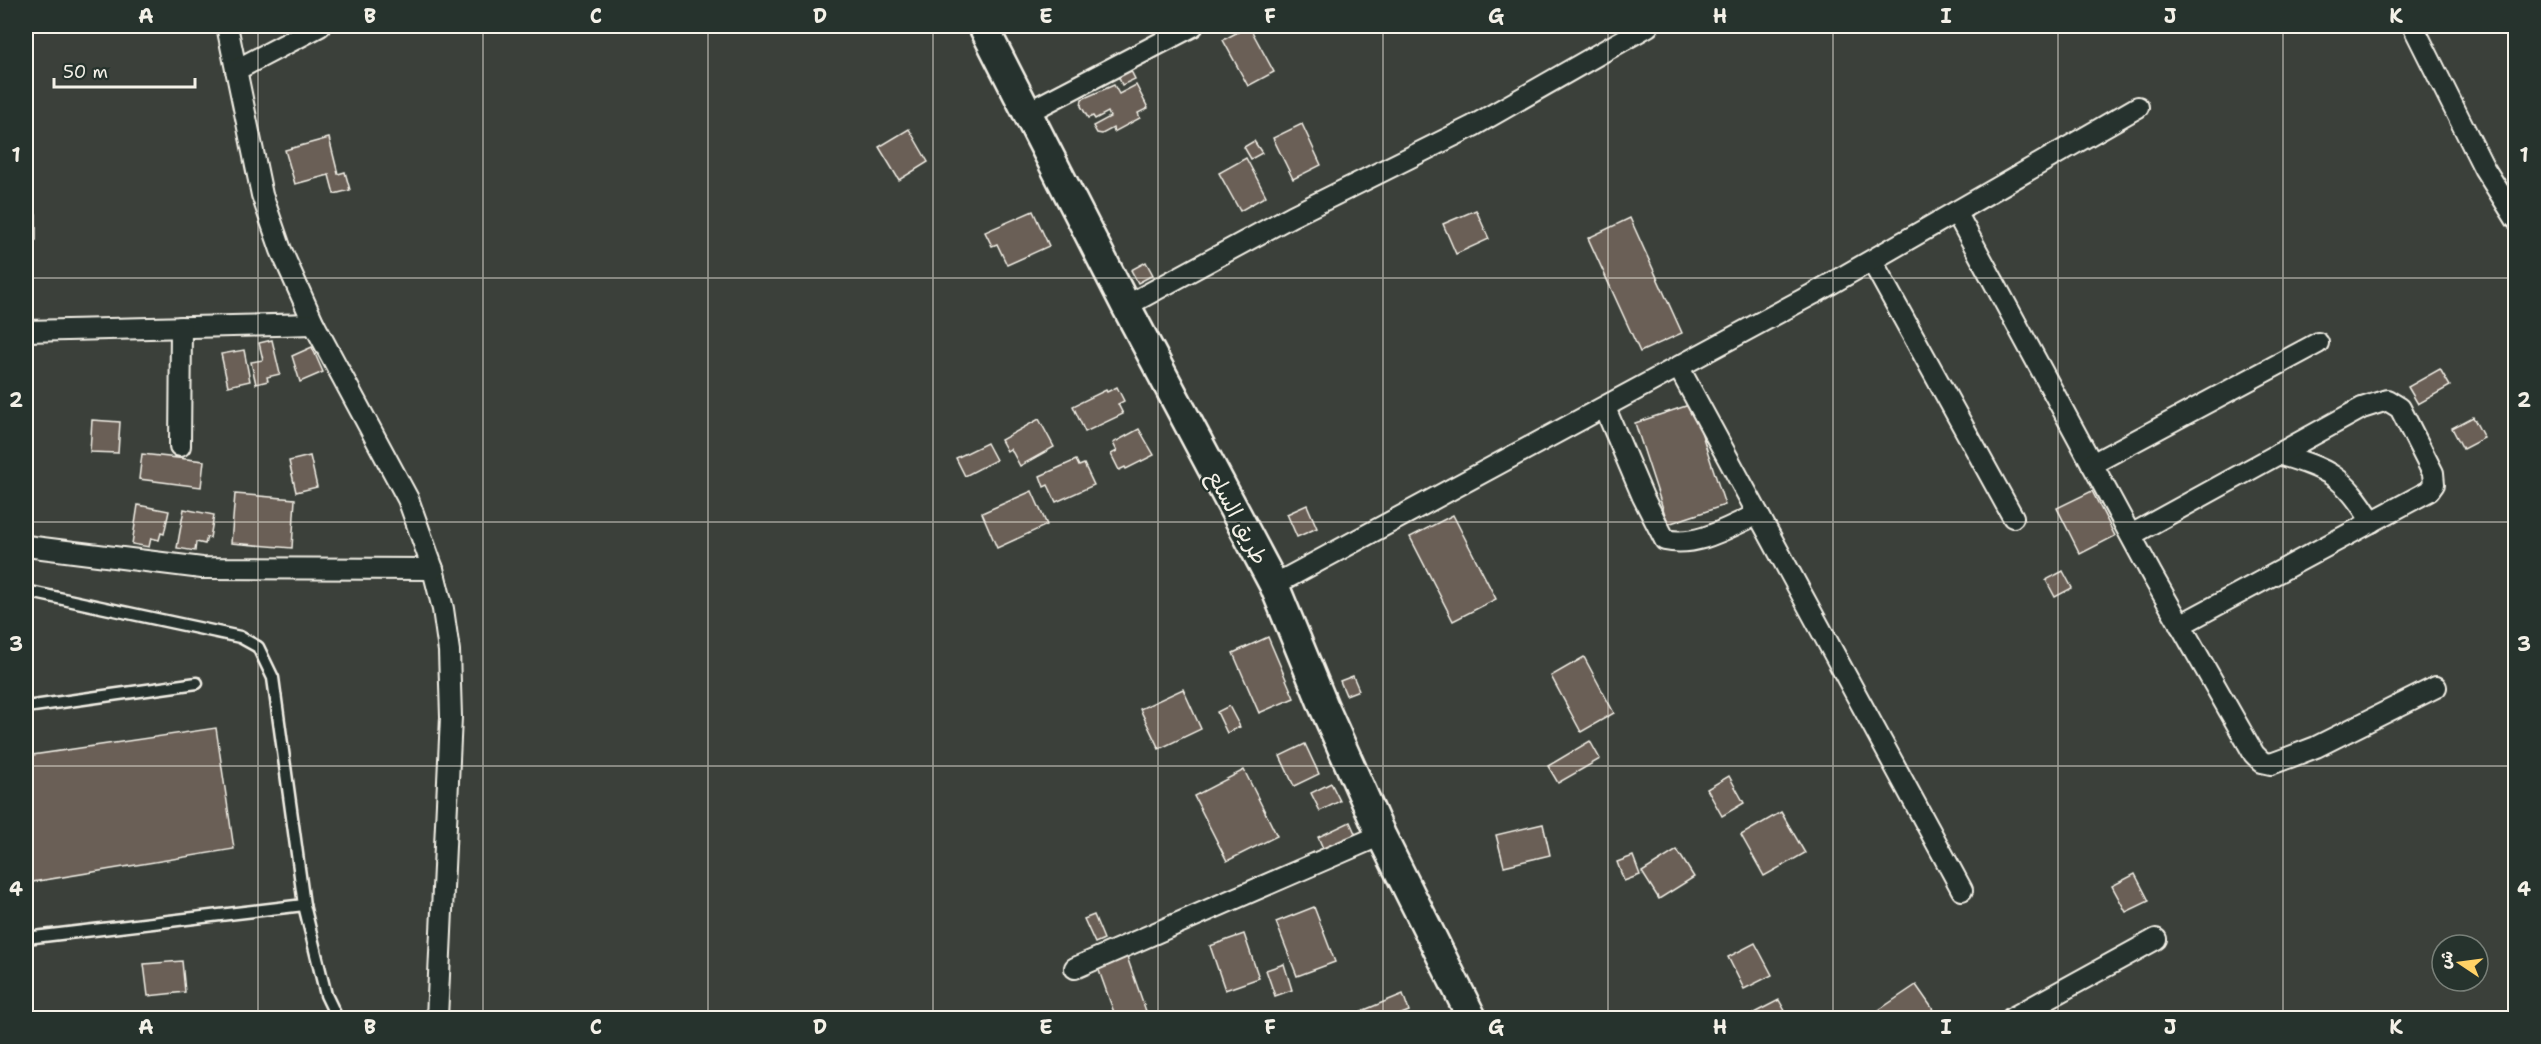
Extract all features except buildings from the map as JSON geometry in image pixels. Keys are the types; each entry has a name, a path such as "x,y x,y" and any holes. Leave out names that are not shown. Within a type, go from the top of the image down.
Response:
{"street":[{"path":"227,26 262,195 282,250 314,324 408,499 433,569 443,609 448,651 451,717 437,1018"},
{"path":"236,70 320,26"},
{"name":"طريق السلع","path":"983,26 1126,306 1274,585 1381,835 1472,1018"},
{"path":"1028,112 1193,26"},
{"path":"1126,306 1292,216 1473,126 1648,26"},
{"path":"2413,26 2484,168 2516,219"},
{"path":"1274,585 1679,368 1872,261 2138,107"},
{"path":"1956,212 2180,625 2240,732 2262,762 2271,764 2316,747 2436,687"},
{"path":"1872,261 2013,518"},
{"path":"26,331 314,324"},
{"path":"180,446 181,327"},
{"path":"2092,464 2318,343"},
{"path":"1679,368 1962,890"},
{"path":"2131,535 2362,408 2387,400 2400,408 2433,473 2434,484 2429,491 2180,625"},
{"path":"1605,408 1643,497 1665,540 1688,543 1700,540 1758,514"},
{"path":"2278,454 2310,464 2340,478 2356,496 2372,522"},
{"path":"26,546 202,568 433,569"},
{"path":"1075,968 1381,835"},
{"path":"2012,1018 2156,939"}],"lane":[{"path":"26,591 240,637 258,647 273,678 304,905 326,995 337,1018"},
{"path":"26,707 197,683"},
{"path":"26,938 304,905"}]}
